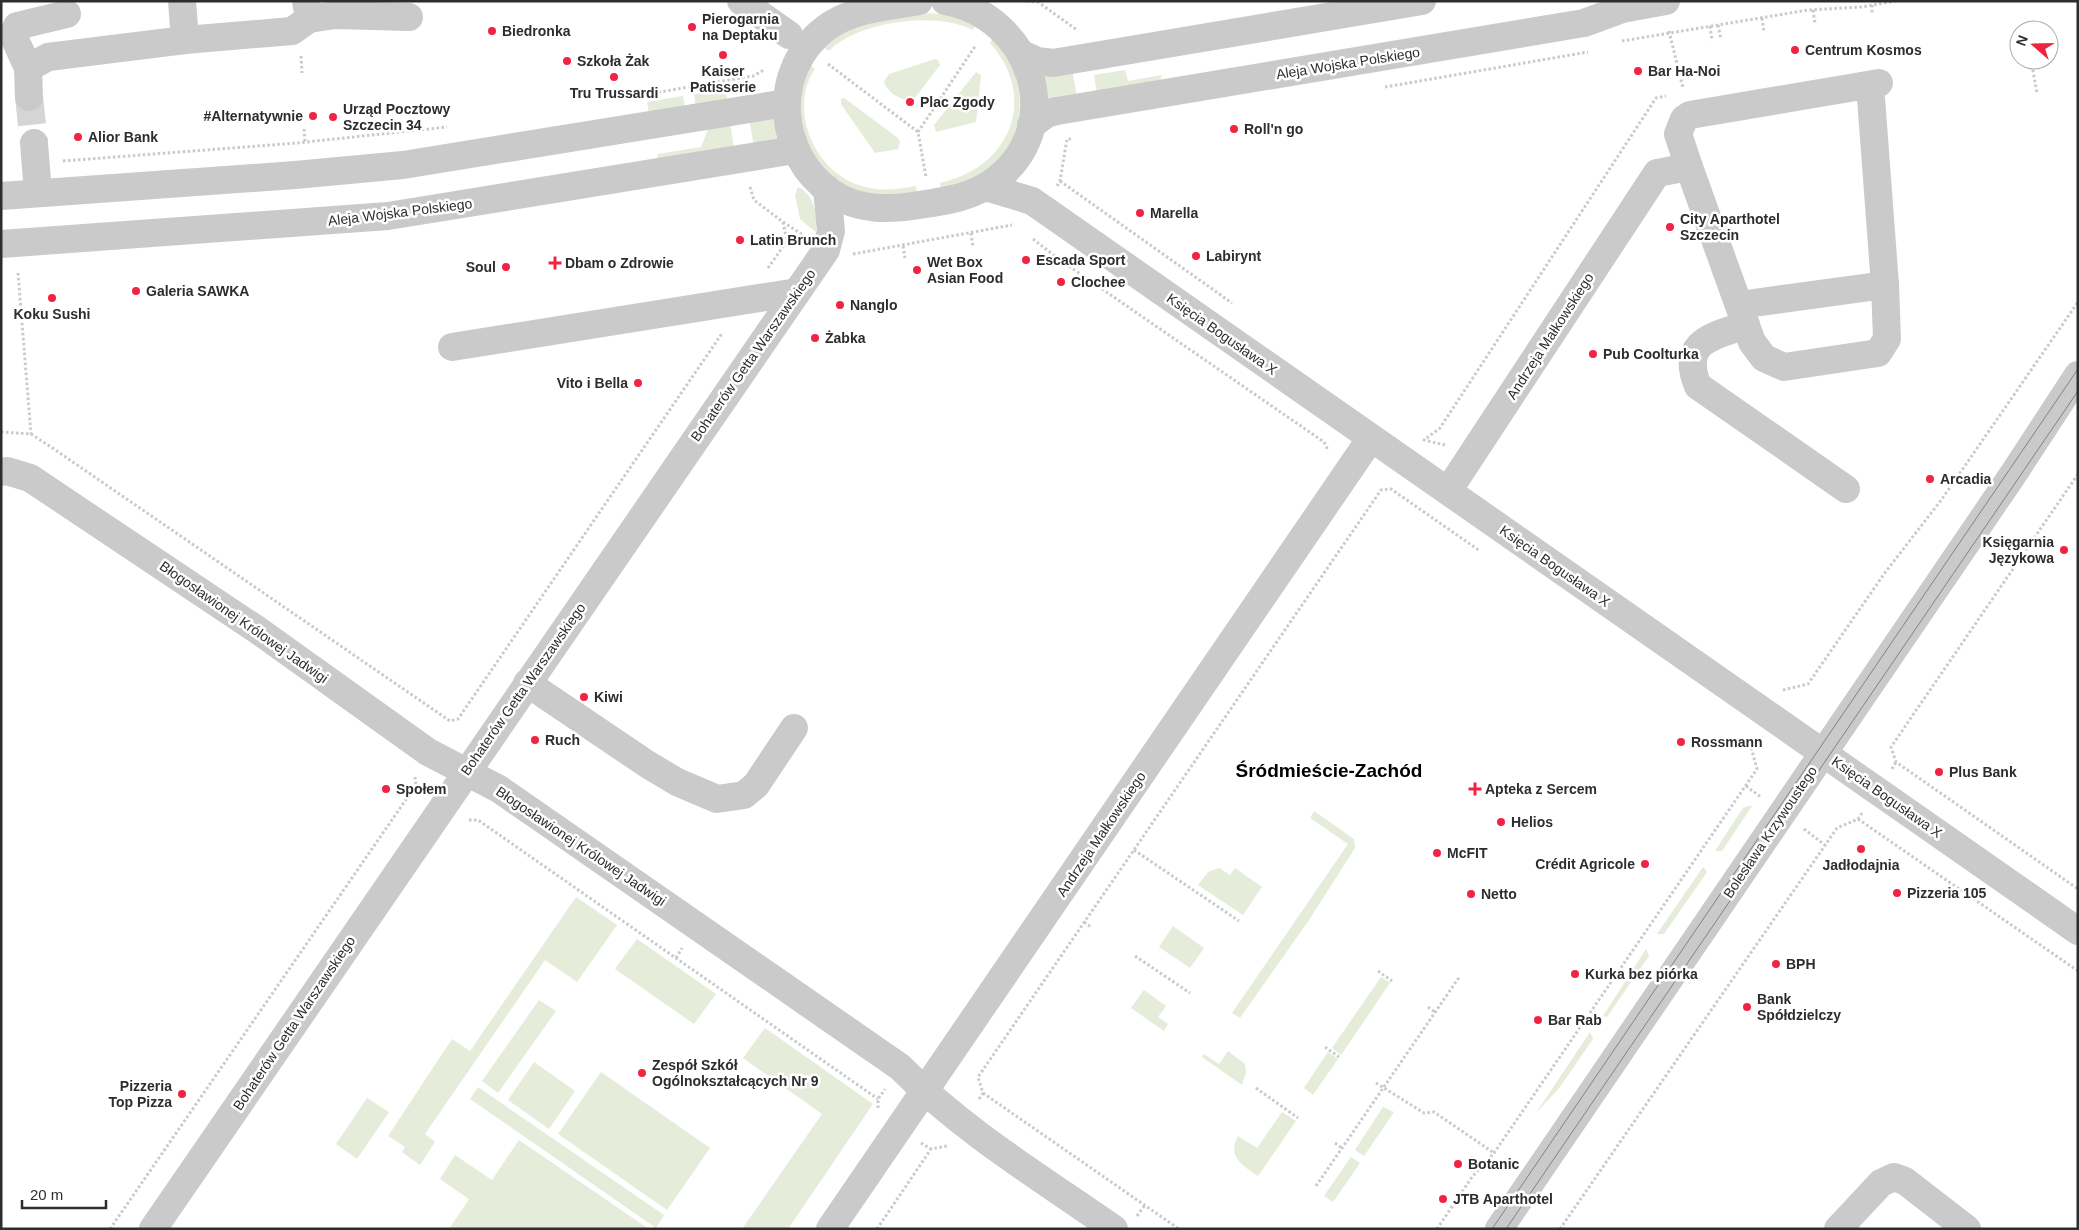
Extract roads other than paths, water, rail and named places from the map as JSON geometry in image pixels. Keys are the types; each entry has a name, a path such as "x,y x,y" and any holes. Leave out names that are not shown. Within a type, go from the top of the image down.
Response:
{"street":[{"path":"182,1 185,40"},
{"path":"740,1 798,42"},
{"path":"798,42 826,28 859,7 919,1"},
{"path":"798,42 786,103 788,127 795,150 809,172 827,189 849,201 873,208 898,208 960,198 986,187 1005,171 1020,151 1031,125 1033,88 1022,54 1008,34 993,20 970,8 945,1"},
{"path":"1022,54 1038,61 1053,63 1422,1"},
{"name":"Aleja Wojska Polskiego","path":"1031,125 1048,113 1057,111 1584,23 1622,9 1666,1"},
{"path":"28,68 48,57 185,40 292,31 308,10 335,15 409,17"},
{"path":"30,97 28,68 13,35 16,26 66,14"},
{"path":"1874,84 1885,285 1887,339 1878,353 1784,368 1764,358 1757,351 1743,315 1697,194 1678,134 1687,104 1874,84"},
{"path":"1,196 403,165 786,103"},
{"name":"Aleja Wojska Polskiego","path":"1,244 388,216 795,150"},
{"path":"1020,151 1032,201"},
{"path":"35,153 38,193"},
{"name":"Andrzeja Małkowskiego","path":"1448,491 1657,173 1689,167"},
{"name":"Księcia Bogusława X","path":"986,187 1032,201 2078,930"},
{"name":"Bohaterów Getta Warszawskiego","path":"153,1229 826,250 831,220 827,189"},
{"path":"1846,489 1698,386 1692,364 1698,346 1703,340 1743,315 1885,285"},
{"path":"452,347 797,292"},
{"name":"Bolesława Krzywoustego","path":"1499,1229 2040,435 2078,374"},
{"name":"Bolesława Krzywoustego","path":"2040,435 2078,389"},
{"name":"Andrzeja Małkowskiego","path":"830,1229 1372,438"},
{"name":"Błogosławionej Królowej Jadwigi","path":"4,471 30,478 256,629 428,752 499,789 900,1067 924,1092 963,1124 1114,1229"},
{"path":"527,683 647,764 686,787 716,799 744,795 756,785 794,728"},
{"path":"1838,1229 1881,1183 1894,1177 1905,1181 1967,1229"}],"tunnel":[{"path":"29,97 34,143"}],"tram line":[{"path":"1492,1229 2078,369"},
{"path":"1506,1229 2078,391"}],"place":[{"name":"Pierogarnia na Deptaku","path":"692,27"},
{"name":"Biedronka","path":"492,31"},
{"name":"Centrum Kosmos","path":"1795,50"},
{"name":"Kaiser Patisserie","path":"723,55"},
{"name":"Szkoła Żak","path":"567,61"},
{"name":"Bar Ha-Noi","path":"1638,71"},
{"name":"Tru Trussardi","path":"614,77"},
{"name":"Plac Zgody","path":"910,102"},
{"name":"#Alternatywnie","path":"313,116"},
{"name":"Urząd Pocztowy Szczecin 34","path":"333,117"},
{"name":"Roll'n go","path":"1234,129"},
{"name":"Alior Bank","path":"78,137"},
{"name":"Marella","path":"1140,213"},
{"name":"City Aparthotel Szczecin","path":"1670,227"},
{"name":"Latin Brunch","path":"740,240"},
{"name":"Labirynt","path":"1196,256"},
{"name":"Escada Sport","path":"1026,260"},
{"name":"Dbam o Zdrowie","path":"555,263"},
{"name":"Soul","path":"506,267"},
{"name":"Wet Box Asian Food","path":"917,270"},
{"name":"Clochee","path":"1061,282"},
{"name":"Galeria SAWKA","path":"136,291"},
{"name":"Koku Sushi","path":"52,298"},
{"name":"Nanglo","path":"840,305"},
{"name":"Żabka","path":"815,338"},
{"name":"Pub Coolturka","path":"1593,354"},
{"name":"Vito i Bella","path":"638,383"},
{"name":"Arcadia","path":"1930,479"},
{"name":"Księgarnia Językowa","path":"2064,550"},
{"name":"Kiwi","path":"584,697"},
{"name":"Ruch","path":"535,740"},
{"name":"Rossmann","path":"1681,742"},
{"name":"Plus Bank","path":"1939,772"},
{"name":"Społem","path":"386,789"},
{"name":"Apteka z Sercem","path":"1475,789"},
{"name":"Helios","path":"1501,822"},
{"name":"Jadłodajnia","path":"1861,849"},
{"name":"McFIT","path":"1437,853"},
{"name":"Crédit Agricole","path":"1645,864"},
{"name":"Pizzeria 105","path":"1897,893"},
{"name":"Netto","path":"1471,894"},
{"name":"BPH","path":"1776,964"},
{"name":"Kurka bez piórka","path":"1575,974"},
{"name":"Bank Spółdzielczy","path":"1747,1007"},
{"name":"Bar Rab","path":"1538,1020"},
{"name":"Zespół Szkół Ogólnokształcących Nr 9","path":"642,1073"},
{"name":"Pizzeria Top Pizza","path":"182,1094"},
{"name":"Botanic","path":"1458,1164"},
{"name":"JTB Aparthotel","path":"1443,1199"}],"district":[{"name":"Śródmieście-Zachód","path":"1329,770"}]}
